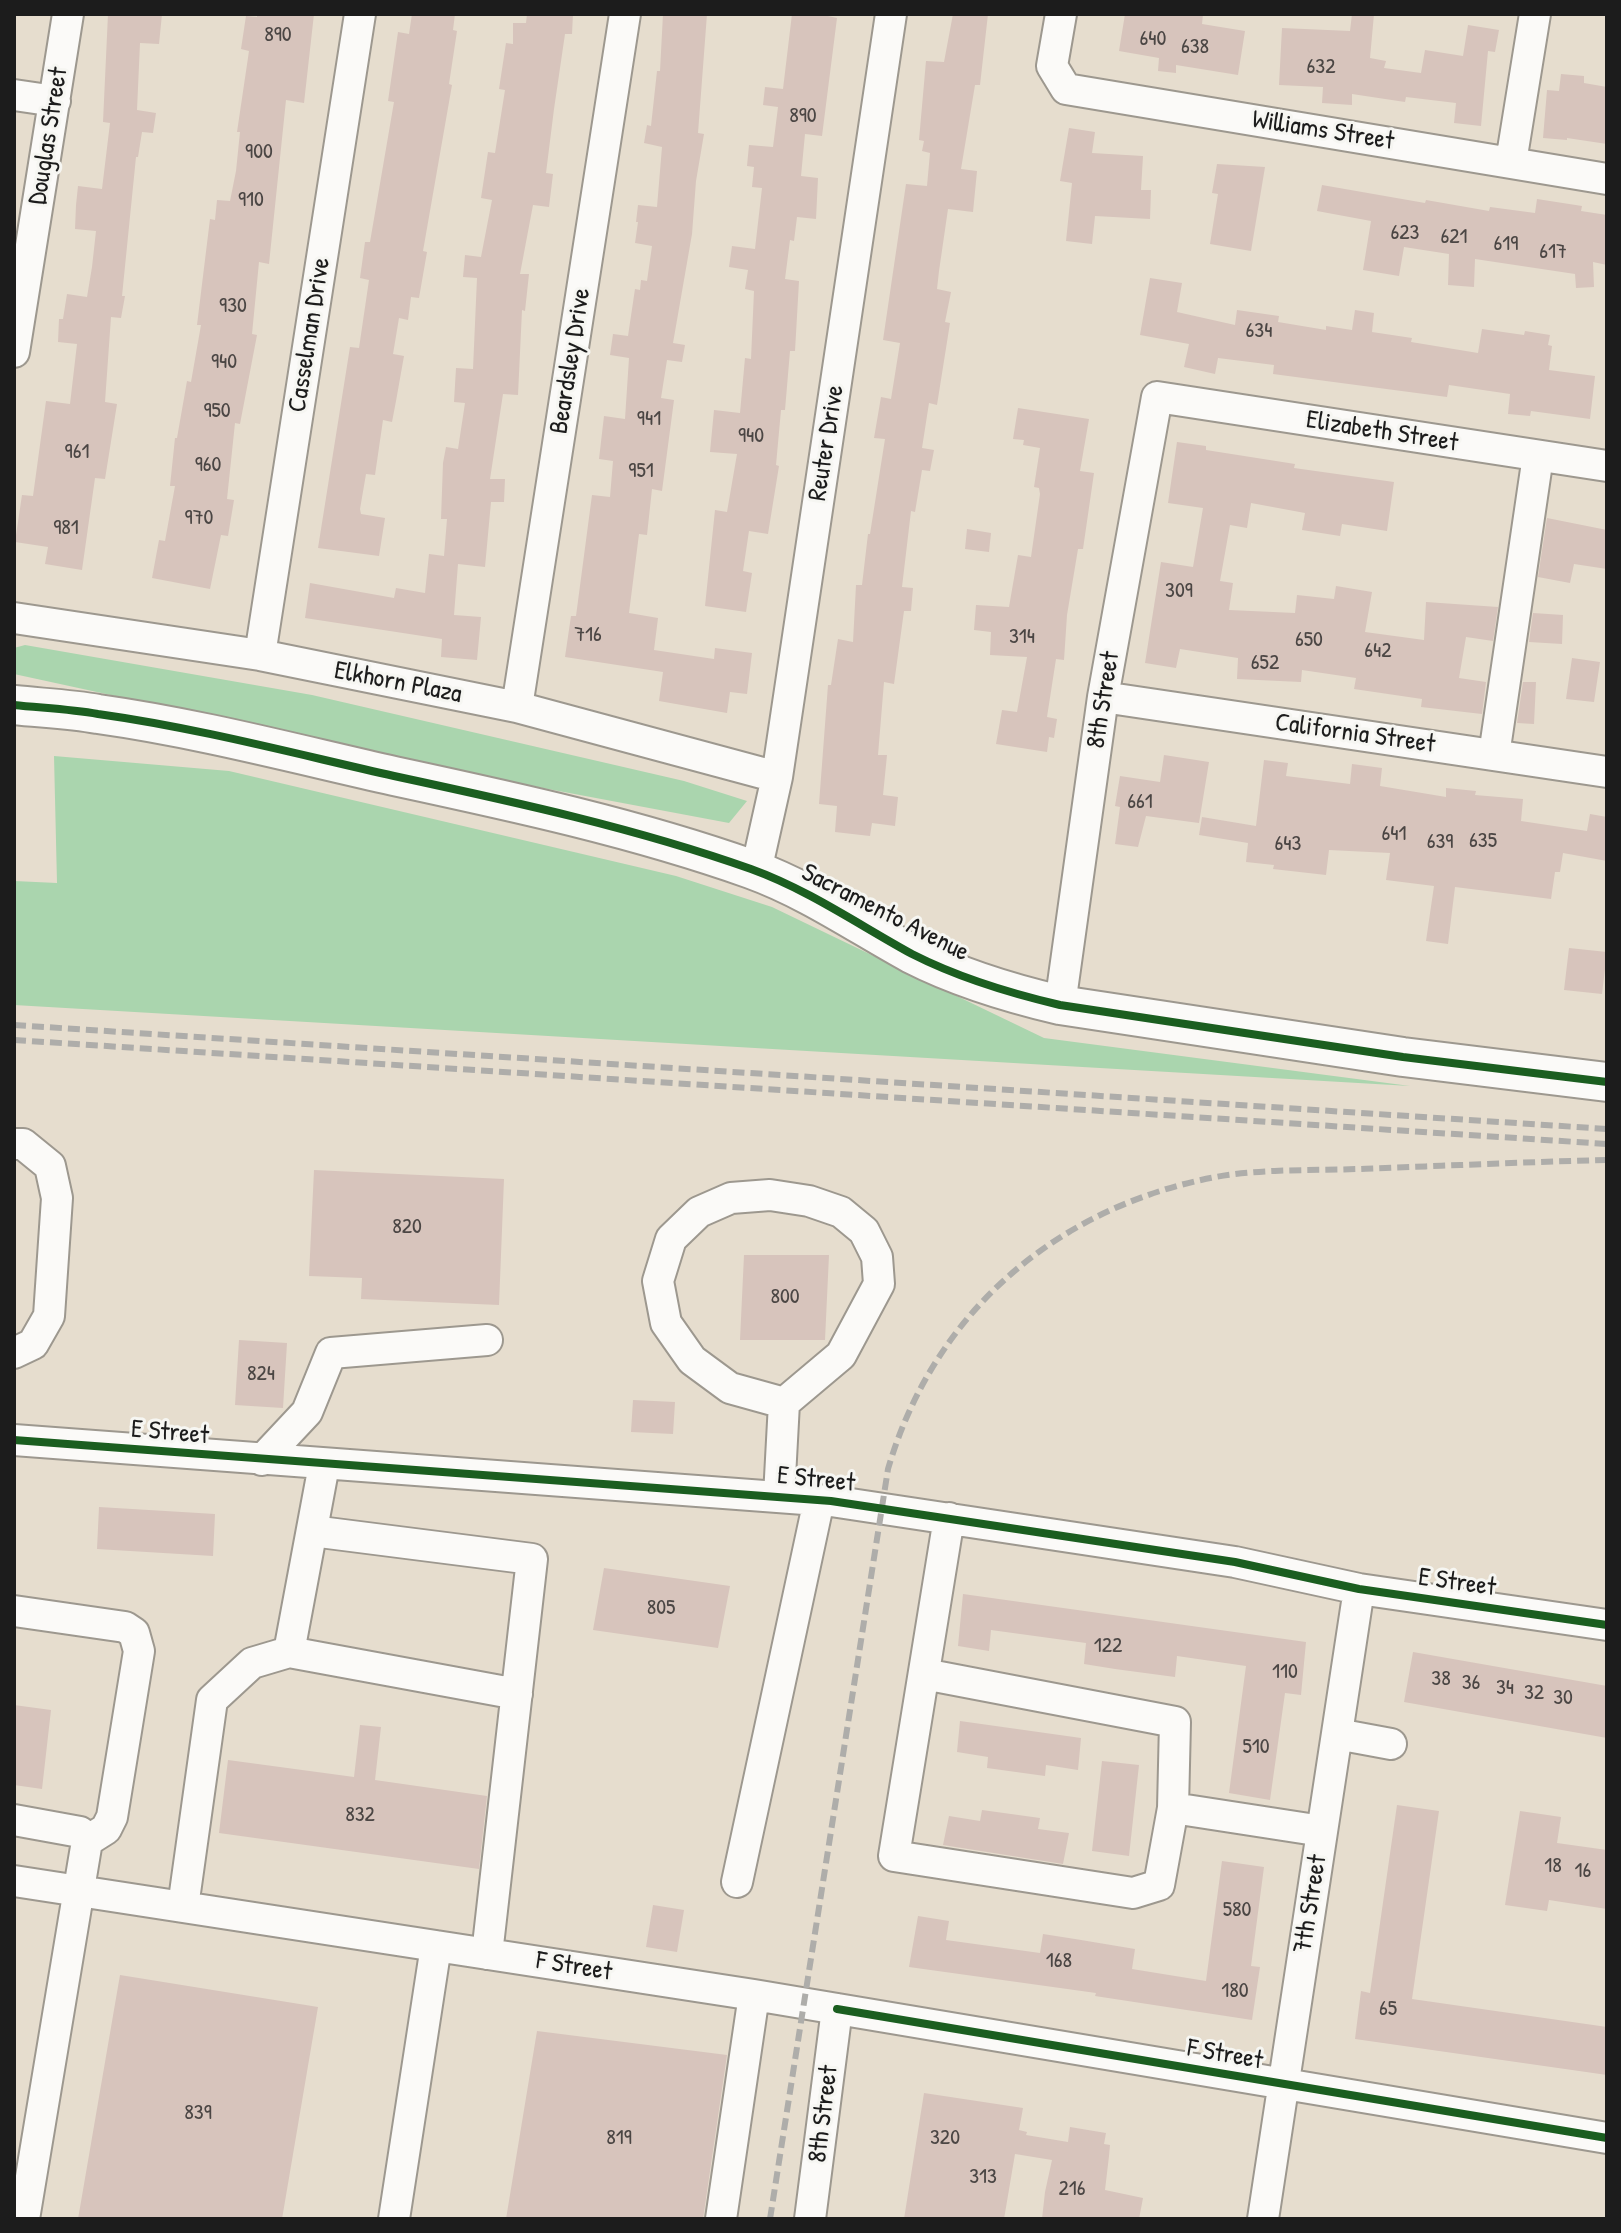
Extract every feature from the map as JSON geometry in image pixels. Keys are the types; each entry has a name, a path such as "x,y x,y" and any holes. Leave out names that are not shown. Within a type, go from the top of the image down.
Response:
{"main road":[{"name":"Sacramento Avenue","path":"14,705 99,714 221,738 555,811 672,841 756,871 839,911 912,954 948,971 1020,996 1060,1005 1403,1057 1607,1082"}],"street":[{"name":"Douglas Street","path":"14,352 68,14"},
{"name":"Casselman Drive","path":"260,655 360,14"},
{"name":"Beardsley Drive","path":"517,707 625,14"},
{"name":"Reuter Drive","path":"756,871 777,777 891,14"},
{"name":"Williams Street","path":"1061,14 1052,66 1066,89 1607,179"},
{"path":"1511,162 1535,14"},
{"path":"14,95 55,101"},
{"name":"Elizabeth Street","path":"1157,397 1607,466"},
{"name":"8th Street","path":"1060,1005 1103,697 1157,397"},
{"path":"1494,755 1538,456"},
{"name":"Elkhorn Plaza","path":"14,618 260,655 517,707 777,777"},
{"name":"California Street","path":"1103,697 1607,772"},
{"path":"14,1144 23,1144 50,1166 57,1198 49,1316 33,1344 14,1353"},
{"path":"779,1496 784,1403 841,1355 879,1284 877,1257 864,1231 841,1212 809,1201 770,1195 731,1198 699,1212 671,1239 658,1281 666,1323 692,1360 730,1388 784,1403"},
{"path":"262,1460 307,1412 331,1353 487,1340"},
{"name":"E Street","path":"14,1440 819,1500 1235,1562 1359,1589 1607,1625"},
{"path":"289,1652 324,1465"},
{"path":"737,1882 819,1500"},
{"path":"924,1674 1175,1722 1173,1808 1159,1885 1133,1893 894,1856 949,1518"},
{"path":"312,1531 532,1559 487,1954"},
{"name":"7th Street","path":"1263,2219 1359,1589"},
{"path":"14,1611 125,1627 134,1633 139,1651 112,1817 106,1829 87,1841"},
{"path":"183,1907 212,1700 252,1663 289,1652 517,1694"},
{"path":"1337,1734 1391,1744"},
{"path":"1173,1808 1322,1831"},
{"path":"14,1820 80,1832 87,1841 24,2219"},
{"name":"F Street","path":"14,1881 754,1995 1607,2138"},
{"path":"394,2219 436,1946"},
{"path":"721,2219 754,1995"},
{"name":"8th Street","path":"810,2219 837,2009"}],"green space":[{"path":"25,645 312,695 684,781 747,801 729,823 516,783 14,674 14,648"},
{"path":"54,756 229,771 676,876 772,907 1044,1038 1410,1086 14,1005 14,881 57,883"}],"building":[{"path":"108,14 162,14 159,44 140,43 137,110 156,113 153,133 142,132 136,157 122,296 125,296 121,318 111,317 105,402 117,404 105,479 95,478 82,570 45,564 48,547 15,542 22,495 33,496 46,401 70,404 77,344 58,342 59,319 63,319 67,294 87,297 92,267 96,231 75,229 76,205 78,186 102,189 110,123 103,122"},
{"path":"257,14 314,14 304,103 286,100 269,264 259,262 252,334 257,335 240,424 235,423 227,499 234,500 228,536 221,535 210,589 152,578 159,540 165,541 175,486 170,486 175,438 187,381 191,382 201,325 197,325 210,219 215,220 217,200 230,201 236,171 240,132 237,132 249,51 241,49 246,16 257,17"},
{"path":"412,14 455,14 453,30 457,31 449,84 452,85 423,251 427,252 419,298 411,297 408,320 399,318 393,354 404,356 392,422 383,420 375,475 366,474 360,509 361,514 385,518 379,556 318,548 350,347 359,348 369,280 360,278 365,242 370,242 394,102 388,101 398,32 409,34"},
{"path":"527,14 573,14 572,34 565,34 546,173 553,174 549,207 533,205 520,274 529,274 525,311 522,310 518,395 503,394 490,479 505,479 504,502 491,502 485,567 458,564 454,615 481,617 477,660 441,657 442,639 305,618 310,583 394,598 396,588 425,593 429,554 444,556 447,519 441,519 443,463 446,447 458,449 465,403 454,402 456,368 473,369 477,278 463,277 465,255 481,257 492,200 481,198 488,152 495,153 505,90 499,89 506,43 513,44 513,23 526,23"},
{"path":"663,14 707,14 698,133 704,134 692,234 673,343 685,345 682,362 667,360 661,398 674,400 662,491 652,489 647,535 639,534 629,613 658,618 654,650 714,659 715,648 752,653 747,694 730,692 727,713 659,701 663,672 565,657 571,616 576,616 592,495 610,497 613,461 599,459 604,416 625,419 629,358 610,355 613,334 628,336 635,289 640,290 641,280 647,281 652,246 635,243 636,222 638,205 657,207 662,147 644,143 647,125 651,126 657,71 660,71"},
{"path":"792,14 828,14 837,18 822,136 805,134 801,176 818,178 816,219 797,217 794,241 790,240 785,279 799,281 795,351 790,351 785,410 781,410 776,465 779,466 768,534 749,531 743,571 752,573 746,612 705,606 715,510 727,512 737,454 710,452 714,410 740,413 745,358 751,359 754,291 745,289 748,270 729,267 732,246 755,249 762,188 752,187 754,167 747,166 749,145 773,147 778,107 763,105 765,87 783,89"},
{"path":"953,14 988,14 980,85 975,85 961,169 977,171 973,212 948,209 937,289 951,292 945,322 950,323 937,405 929,403 922,448 934,450 930,471 922,470 915,512 911,511 902,587 913,588 911,611 904,611 894,684 884,682 878,755 887,755 883,795 898,797 895,826 872,823 870,836 835,832 837,806 819,804 828,685 831,685 838,639 853,642 856,585 862,585 885,439 874,438 881,397 891,399 900,343 883,340 906,184 927,186 930,153 922,151 924,141 919,140 926,61 944,62"},
{"path":"1125,14 1203,14 1202,24 1245,31 1238,75 1176,65 1176,73 1158,71 1159,58 1119,51"},
{"path":"1352,14 1374,14 1370,58 1386,61 1384,68 1421,73 1425,50 1463,56 1468,25 1499,30 1495,52 1488,51 1481,126 1454,123 1456,103 1406,97 1405,102 1352,94 1352,105 1322,103 1323,87 1279,85 1282,28 1350,31"},
{"path":"1561,74 1584,76 1584,83 1607,87 1607,144 1543,138 1547,90 1559,91"},
{"path":"1069,128 1095,132 1092,153 1143,156 1141,190 1151,190 1150,219 1095,216 1092,244 1066,241 1072,183 1060,181"},
{"path":"1217,164 1265,167 1251,251 1210,244 1218,194 1212,193"},
{"path":"1322,185 1489,211 1490,207 1535,213 1537,199 1582,206 1581,211 1607,215 1607,265 1593,262 1594,287 1576,288 1575,274 1475,259 1474,287 1448,285 1449,254 1404,247 1399,276 1363,270 1371,221 1317,211"},
{"path":"1150,278 1182,283 1177,312 1235,325 1237,310 1279,316 1278,322 1326,330 1326,326 1352,330 1355,310 1374,313 1372,332 1478,353 1482,329 1550,335 1549,370 1595,376 1590,419 1531,411 1530,416 1508,414 1510,394 1449,385 1447,397 1273,374 1274,365 1218,358 1215,374 1184,367 1189,344 1140,335"},
{"path":"1018,408 1089,419 1080,471 1094,473 1083,549 1078,549 1067,615 1064,660 1056,659 1047,717 1057,719 1054,738 1049,737 1047,752 996,744 1002,710 1017,712 1027,657 990,655 991,632 974,630 976,605 1009,607 1018,555 1031,557 1040,494 1039,488 1034,487 1040,448 1023,445 1024,440 1013,439"},
{"path":"1177,442 1206,446 1206,450 1295,464 1294,468 1394,482 1387,531 1342,524 1340,536 1302,530 1305,513 1251,503 1247,528 1230,525 1220,581 1233,583 1229,610 1295,613 1297,595 1334,599 1336,586 1372,592 1365,632 1424,640 1426,602 1498,607 1493,641 1466,637 1459,678 1486,682 1482,714 1421,707 1422,699 1354,689 1356,678 1302,670 1301,682 1237,679 1238,658 1180,649 1176,668 1145,663 1161,562 1193,567 1203,508 1168,503"},
{"path":"1547,518 1607,530 1607,569 1574,564 1570,583 1538,577"},
{"path":"967,529 991,533 989,552 965,549"},
{"path":"1533,613 1563,615 1562,644 1529,642"},
{"path":"1572,658 1600,662 1594,702 1566,699"},
{"path":"1523,682 1536,682 1534,724 1517,723"},
{"path":"1164,755 1209,762 1199,823 1146,816 1138,847 1115,844 1120,807 1115,806 1120,776 1160,782"},
{"path":"1264,760 1288,763 1286,776 1350,784 1352,764 1382,768 1380,786 1446,797 1446,788 1476,791 1475,795 1523,799 1521,821 1587,831 1590,814 1607,817 1607,861 1563,853 1560,872 1555,872 1551,899 1455,887 1448,944 1426,941 1434,886 1386,880 1390,853 1329,850 1326,875 1273,869 1274,865 1246,862 1248,843 1199,835 1202,817 1256,826"},
{"path":"1569,948 1607,952 1602,994 1564,990"},
{"path":"314,1170 504,1179 499,1305 361,1299 362,1278 309,1276"},
{"path":"744,1255 829,1255 825,1340 740,1340"},
{"path":"239,1340 287,1343 283,1408 235,1405"},
{"path":"633,1400 675,1402 673,1434 631,1432"},
{"path":"99,1507 215,1514 213,1556 97,1549"},
{"path":"604,1568 730,1586 718,1648 593,1630"},
{"path":"963,1594 1306,1642 1301,1695 1285,1693 1270,1800 1229,1793 1246,1666 1177,1656 1175,1677 1115,1669 1084,1664 1086,1643 991,1630 989,1651 958,1646"},
{"path":"1413,1652 1607,1686 1607,1738 1404,1702"},
{"path":"14,1705 51,1710 42,1789 14,1785"},
{"path":"960,1721 1081,1738 1078,1770 1046,1765 1045,1776 987,1768 988,1757 957,1752"},
{"path":"360,1725 381,1727 375,1780 487,1796 479,1869 219,1833 228,1760 354,1777"},
{"path":"1102,1761 1139,1765 1129,1856 1092,1851"},
{"path":"1397,1805 1439,1811 1412,1999 1607,2027 1607,2075 1355,2039 1361,1991 1370,1993"},
{"path":"982,1810 1040,1818 1038,1829 1069,1833 1063,1864 943,1845 949,1816 980,1821"},
{"path":"1520,1811 1561,1817 1557,1843 1607,1850 1607,1909 1549,1900 1547,1911 1505,1905"},
{"path":"1222,1861 1264,1867 1251,1966 1260,1967 1252,2020 1095,1996 1096,1993 909,1967 918,1916 949,1921 946,1940 1040,1953 1043,1934 1075,1939 1135,1949 1132,1969 1206,1981"},
{"path":"653,1905 684,1910 677,1952 646,1947"},
{"path":"120,1975 318,2007 282,2219 78,2219"},
{"path":"537,2031 727,2055 703,2219 506,2219"},
{"path":"924,2093 1023,2108 1019,2130 1027,2132 1026,2135 1068,2142 1070,2127 1106,2133 1104,2144 1110,2145 1105,2190 1143,2198 1139,2219 1042,2219 1052,2160 1015,2154 1004,2219 904,2219"}],"railway":[{"path":"14,1025 1607,1129"},
{"path":"14,1040 1607,1144"},
{"path":"770,2219 888,1469 908,1415 934,1365 966,1320 1004,1281 1046,1247 1094,1218 1145,1196 1201,1180 1280,1171 1607,1160"}],"cycle path":[{"path":"14,705 88,712 210,734 619,828 772,877 912,954 966,978 1060,1005 1403,1057 1607,1082"},
{"path":"14,1440 831,1501 1235,1562 1359,1589 1607,1625"},
{"path":"837,2009 1607,2138"}]}
